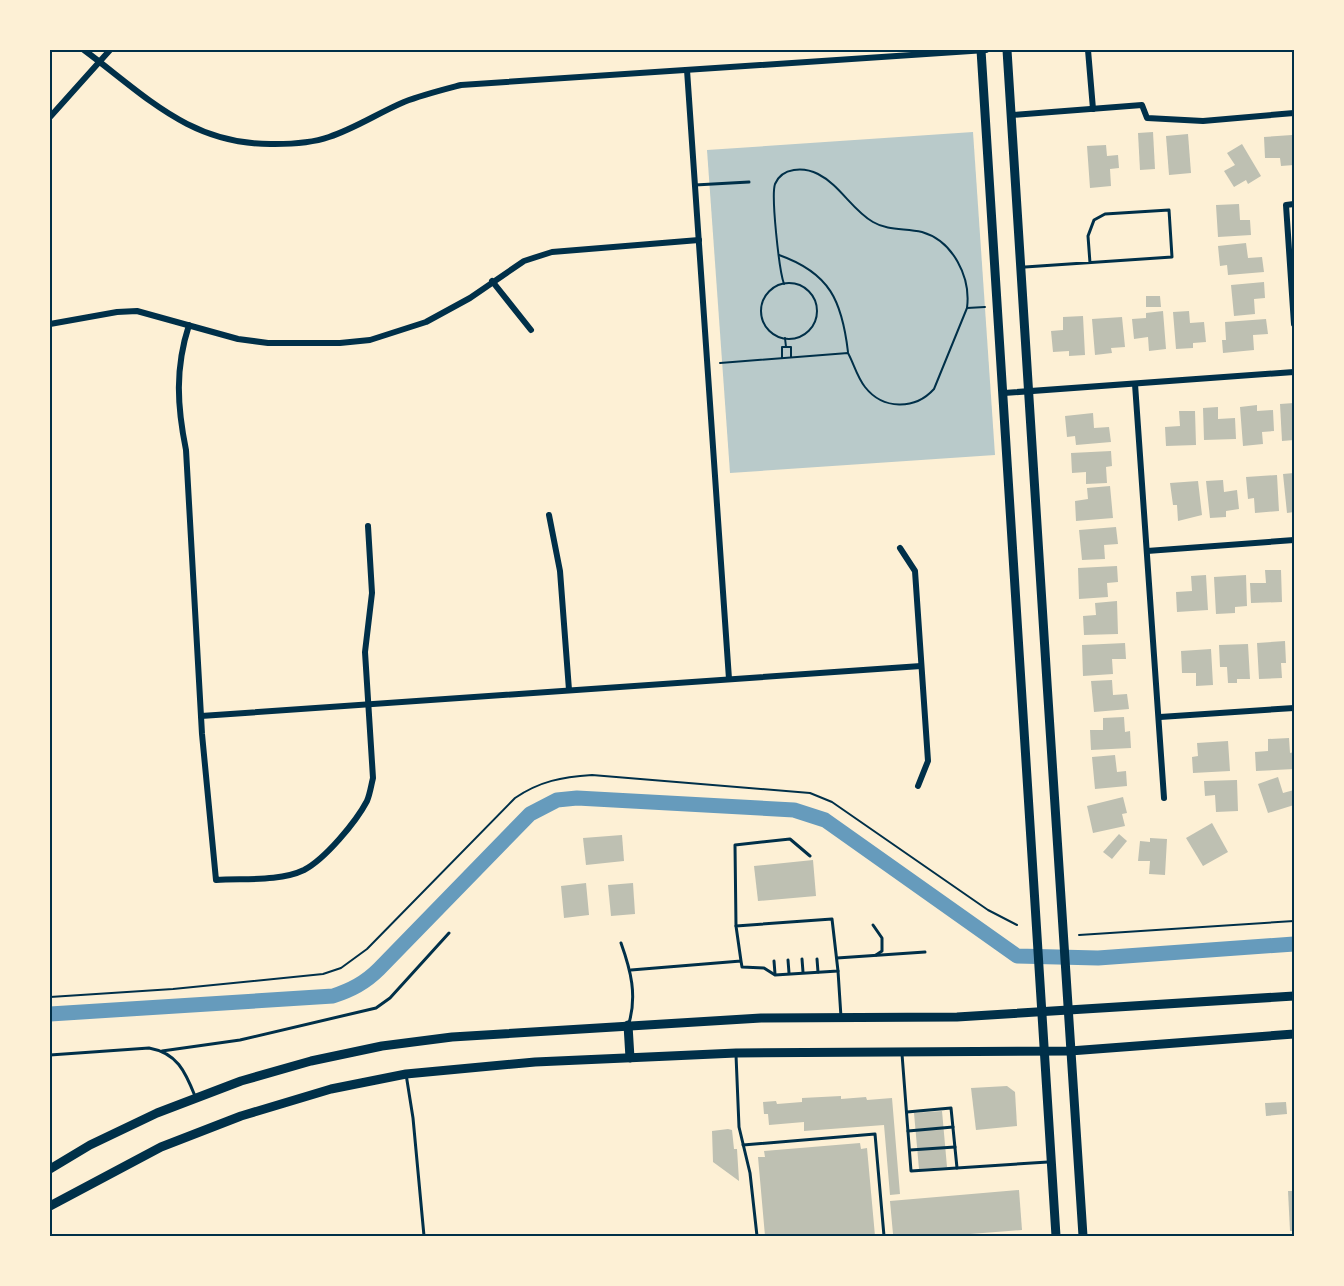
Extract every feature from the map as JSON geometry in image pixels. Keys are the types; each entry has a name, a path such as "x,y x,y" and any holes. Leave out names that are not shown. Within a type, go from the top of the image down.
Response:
{"main road":[{"path":"981,50 1005,393 1036,942 1056,1236"},
{"path":"1007,50 1023,267 1062,940 1083,1236"},
{"path":"50,1168 90,1145 196,1097 301,1064 382,1046 452,1037 628,1025 761,1018 957,1017 1294,996"},
{"path":"628,1025 630,1058"},
{"path":"50,1206 161,1147 241,1116 331,1089 406,1074 535,1062 736,1053 1043,1051 1294,1034"}],"street":[{"path":"84,50 166,114 189,127 226,140 260,144 297,143 327,138 352,129 403,102 461,86 986,50"},
{"path":"50,117 110,50"},
{"path":"862,50 862,57"},
{"path":"1088,50 1093,109"},
{"path":"687,70 729,679"},
{"path":"1012,115 1142,105 1147,118 1203,121 1294,113"},
{"path":"1294,204 1286,205 1294,324"},
{"path":"50,324 117,312 137,311 238,339 268,343 331,344 370,340 426,322 452,309 524,261 552,252 699,240"},
{"path":"492,281 531,330"},
{"path":"189,325 177,375 179,417 186,450 201,716 216,880 284,876 304,869 321,856 357,818 368,798 373,778 365,652 372,593 368,526"},
{"path":"1005,393 1294,372"},
{"path":"1135,384 1164,798"},
{"path":"549,515 560,570 569,690"},
{"path":"1147,551 1294,540"},
{"path":"900,548 915,571 928,761 918,786"},
{"path":"201,716 921,666"},
{"path":"1160,717 1294,708"}],"lane":[{"path":"695,185 749,182"},
{"path":"1023,267 1090,263 1172,257 1169,210 1105,214 1094,220 1088,236 1090,263"},
{"path":"810,856 790,839 735,845 736,926 742,967 764,968 775,975 838,971"},
{"path":"736,926 771,922 814,923 832,919 842,1018"},
{"path":"771,922 771,928"},
{"path":"786,922 786,927"},
{"path":"760,923 761,929"},
{"path":"873,925 883,942 882,951 874,956"},
{"path":"162,1051 240,1040 376,1008 390,998 449,933"},
{"path":"621,943 631,970 634,1004 628,1025"},
{"path":"836,958 925,952"},
{"path":"802,959 803,973"},
{"path":"817,959 818,972"},
{"path":"788,960 789,974"},
{"path":"631,970 741,961"},
{"path":"763,961 764,968"},
{"path":"774,961 775,975"},
{"path":"50,1055 149,1048 162,1051 179,1062 196,1097"},
{"path":"736,1053 736,1091 743,1145 750,1173 757,1236"},
{"path":"902,1053 911,1171 1050,1162"},
{"path":"406,1074 413,1118 424,1236"},
{"path":"907,1112 951,1108 957,1168"},
{"path":"908,1131 953,1127"},
{"path":"743,1145 875,1134 884,1236"},
{"path":"910,1150 955,1147"},
{"path":"1048,1236 1056,1236"}],"path":[{"path":"779,255 814,273 831,291 841,311 848,353 858,376 871,394 898,405 919,401 928,395 939,379 969,298 964,274 946,247 925,233 885,228 873,222 829,182 818,174 805,170 786,171 776,183 779,255 784,284"},
{"path":"784,284 798,284 806,288 816,303 817,312 810,329 795,338 785,338 769,330 761,314 765,296 771,289 784,284"},
{"path":"967,308 987,306"},
{"path":"785,338 786,347"},
{"path":"786,347 790,347 792,357"},
{"path":"782,358 782,348 786,347"},
{"path":"720,363 848,353"},
{"path":"50,997 270,980 323,974 341,968 367,950 515,798 530,787 550,779 569,776 604,776 810,793 832,802 988,910 1017,925"},
{"path":"1078,935 1294,921"}],"shaded area":[{"path":"973,132 995,455 730,473 707,150"}],"building":[{"path":"1153,132 1155,169 1140,170 1138,133"},
{"path":"1188,134 1191,173 1169,175 1166,136"},
{"path":"1292,135 1294,165 1281,166 1280,158 1265,158 1264,137"},
{"path":"1242,144 1261,176 1248,184 1246,180 1234,187 1224,171 1235,165 1227,153"},
{"path":"1106,145 1107,156 1118,155 1119,168 1110,169 1111,186 1090,188 1087,146"},
{"path":"1239,204 1240,220 1250,220 1251,235 1218,237 1216,205"},
{"path":"1246,243 1248,258 1262,257 1264,272 1228,275 1227,265 1220,266 1218,246"},
{"path":"1264,282 1265,298 1254,299 1255,314 1234,316 1231,285"},
{"path":"1146,296 1160,296 1161,307 1146,307"},
{"path":"1163,311 1166,349 1149,351 1148,337 1134,339 1132,319 1146,318 1146,313"},
{"path":"1189,311 1190,323 1204,322 1206,342 1193,343 1193,348 1176,349 1173,312"},
{"path":"1083,316 1085,355 1069,356 1069,351 1053,352 1051,331 1063,330 1063,317"},
{"path":"1122,317 1125,347 1111,348 1112,353 1095,355 1092,319"},
{"path":"1266,319 1268,334 1253,335 1254,350 1223,353 1222,340 1226,340 1225,322"},
{"path":"1294,403 1294,440 1282,441 1280,404"},
{"path":"1257,405 1257,411 1273,410 1274,431 1262,432 1263,444 1243,446 1240,407"},
{"path":"1218,407 1218,419 1235,418 1236,439 1204,440 1203,408"},
{"path":"1179,411 1195,411 1196,445 1166,446 1165,427 1180,426"},
{"path":"1093,413 1094,428 1109,427 1111,442 1076,445 1075,436 1067,437 1065,416"},
{"path":"1111,451 1112,466 1106,467 1107,483 1086,484 1086,472 1072,473 1071,453"},
{"path":"1294,473 1294,512 1287,513 1283,474"},
{"path":"1277,475 1279,511 1255,513 1254,498 1248,499 1246,477"},
{"path":"1223,480 1224,492 1237,490 1239,509 1226,511 1226,517 1210,518 1206,481"},
{"path":"1198,481 1202,515 1178,521 1177,505 1173,505 1170,483"},
{"path":"1110,486 1113,518 1076,521 1075,501 1088,499 1087,488"},
{"path":"1116,527 1118,544 1104,545 1105,559 1082,560 1079,530"},
{"path":"1117,566 1118,582 1107,583 1108,597 1079,599 1078,568"},
{"path":"1265,570 1281,570 1282,602 1251,603 1250,583 1266,583"},
{"path":"1206,575 1208,610 1177,612 1176,592 1192,591 1191,576"},
{"path":"1246,575 1247,606 1235,607 1235,613 1216,614 1214,577"},
{"path":"1117,601 1118,634 1084,635 1083,616 1096,615 1095,603"},
{"path":"1285,641 1286,663 1281,663 1282,678 1259,679 1257,643"},
{"path":"1125,643 1126,659 1112,659 1113,674 1083,676 1082,645"},
{"path":"1248,644 1250,679 1237,679 1237,683 1228,683 1227,667 1220,667 1219,645"},
{"path":"1211,649 1213,685 1196,686 1196,673 1182,673 1181,651"},
{"path":"1112,680 1113,695 1127,694 1129,709 1094,712 1091,681"},
{"path":"1124,717 1125,732 1130,731 1131,748 1091,750 1090,730 1103,730 1103,718"},
{"path":"1289,738 1290,753 1294,752 1294,769 1256,771 1255,752 1268,751 1268,739"},
{"path":"1228,741 1230,771 1193,773 1192,757 1198,756 1197,743"},
{"path":"1115,755 1117,772 1126,771 1127,786 1095,789 1092,757"},
{"path":"1278,777 1283,793 1294,790 1294,805 1268,813 1258,784"},
{"path":"1237,780 1238,811 1216,812 1215,795 1205,796 1204,781"},
{"path":"1123,797 1127,813 1122,814 1125,826 1093,833 1087,806"},
{"path":"1212,823 1228,852 1203,866 1186,838"},
{"path":"1119,834 1127,841 1112,859 1103,852"},
{"path":"622,835 624,861 586,865 583,838"},
{"path":"1150,838 1167,839 1165,875 1149,874 1150,861 1138,861 1140,841 1150,842"},
{"path":"813,860 816,896 758,901 754,866"},
{"path":"586,883 589,915 564,918 561,886"},
{"path":"633,883 635,914 611,916 608,885"},
{"path":"1007,1086 1015,1092 1017,1126 976,1130 971,1088"},
{"path":"841,1096 841,1099 892,1098 900,1194 890,1195 884,1125 804,1131 804,1122 769,1125 768,1114 764,1114 763,1102 776,1101 777,1104 802,1102 802,1098"},
{"path":"1286,1102 1287,1114 1266,1116 1265,1103"},
{"path":"942,1111 947,1167 919,1169 914,1113"},
{"path":"732,1130 734,1149 737,1149 739,1181 713,1162 712,1131"},
{"path":"860,1143 861,1149 867,1148 875,1236 765,1236 758,1157 765,1157 764,1151"},
{"path":"1019,1190 1022,1230 945,1236 893,1234 890,1201"},
{"path":"1288,1191 1294,1191 1294,1231 1290,1231"}],"waterway":[{"path":"50,1014 333,996 346,991 374,974 530,814 557,800 577,798 794,810 825,820 1017,956 1098,958 1294,944"}]}
